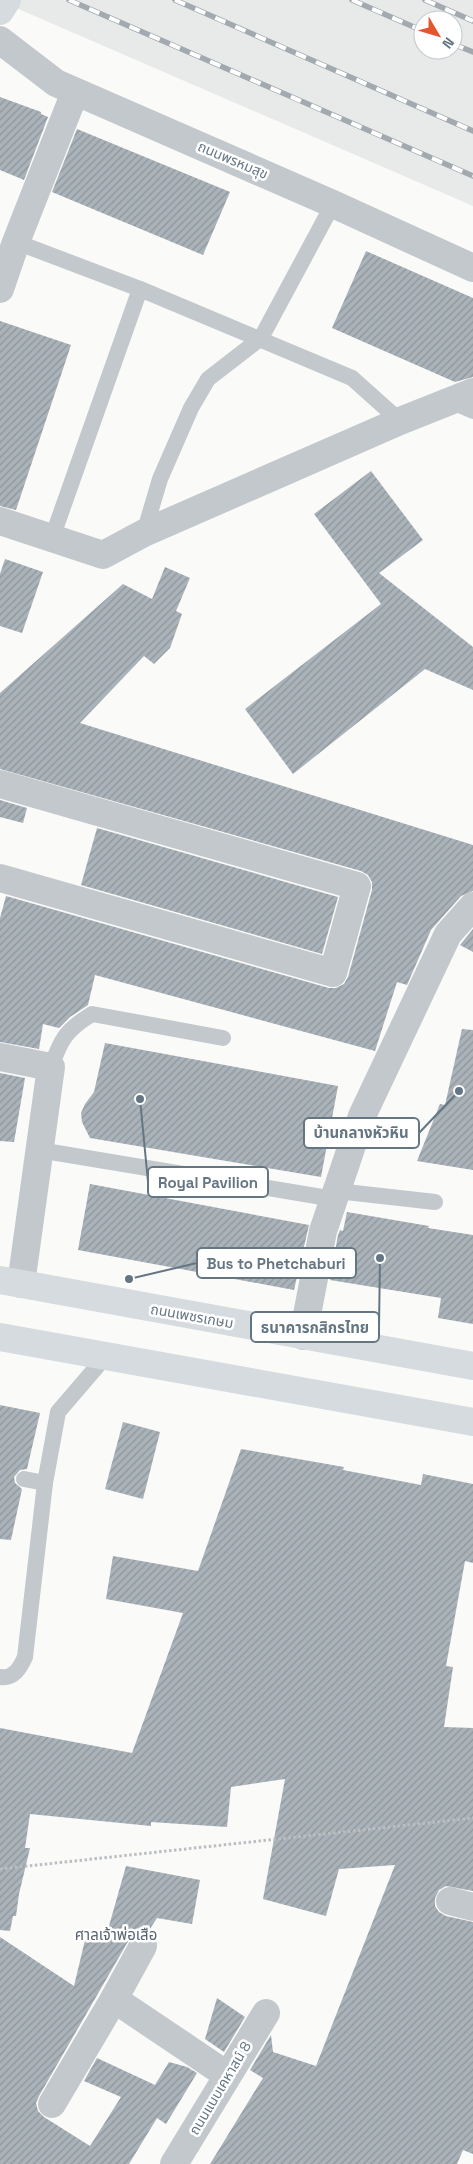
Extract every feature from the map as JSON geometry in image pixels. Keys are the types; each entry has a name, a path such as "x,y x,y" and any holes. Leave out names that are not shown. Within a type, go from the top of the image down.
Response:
{"main road":[{"path":"0,11 7,0"},
{"name":"ถนนเพชรเกษม","path":"10,1282 473,1366"},
{"path":"0,1337 473,1422"}],"street":[{"name":"ถนนพรหมสุข","path":"0,40 56,83 333,204 473,268"},
{"path":"0,289 16,242 75,92"},
{"path":"0,521 102,555 144,533 400,421 465,401"},
{"path":"0,784 357,886 333,973 0,878"},
{"path":"303,1336 323,1230 362,1116 448,934 473,906"},
{"path":"0,1057 51,1067 40,1150 10,1282"},
{"path":"52,2104 143,1946"},
{"path":"114,1999 227,2075"},
{"name":"ถนนแนบเคหาสน์ 8","path":"174,2164 266,2013"}],"lane":[{"path":"144,533 160,478 191,408 208,379 261,338 333,204"},
{"path":"16,242 140,289 261,338 352,378 400,421"},
{"path":"52,538 140,289"},
{"path":"51,1067 60,1040 77,1023 92,1014 223,1038"},
{"path":"40,1150 335,1195 435,1202"},
{"path":"0,1677 6,1678 14,1674 20,1668 25,1657 45,1483 58,1412 106,1356"},
{"path":"24,1480 45,1483"}],"path":[{"path":"0,1869 473,1818"}],"shaded area":[{"path":"473,0 473,206 0,1"}],"building":[{"path":"0,97 41,112 41,114 48,117 24,180 0,170"},
{"path":"77,129 230,192 203,255 52,192"},
{"path":"366,251 473,298 473,377 455,382 332,328"},
{"path":"0,321 71,345 16,510 0,506"},
{"path":"371,471 423,540 379,573 473,647 473,690 425,669 293,774 245,709 381,604 314,514"},
{"path":"5,559 43,572 22,633 0,626 0,574"},
{"path":"165,567 190,578 176,611 182,614 170,648 154,664 144,656 80,723 473,845 473,891 461,896 431,930 407,985 397,982 375,1051 95,975 88,1005 70,1017 59,1028 43,1024 39,1049 0,1042 0,918 6,896 329,988 336,988 344,984 348,977 372,890 372,882 368,875 361,871 0,769 0,693 123,584 152,599"},
{"path":"0,800 27,808 23,823 0,817"},
{"path":"97,828 338,897 322,954 81,885"},
{"path":"473,929 473,952 460,945"},
{"path":"462,1029 473,1030 473,1170 417,1161 440,1104 445,1105"},
{"path":"105,1043 338,1086 321,1177 90,1138 82,1122 81,1113 94,1092"},
{"path":"0,1073 25,1078 14,1142 0,1141"},
{"path":"90,1184 309,1225 294,1290 78,1250"},
{"path":"347,1212 473,1235 473,1324 438,1318 441,1298 330,1280 338,1235 340,1230 343,1231"},
{"path":"0,1405 40,1413 27,1469 20,1470 14,1477 15,1483 22,1489 11,1540 0,1539"},
{"path":"123,1422 160,1432 143,1499 105,1489"},
{"path":"241,1449 344,1467 343,1470 421,1485 423,1474 473,1484 473,1563 465,1561 446,1666 453,1667 444,1727 473,1728 473,1891 446,1886 439,1890 435,1898 435,1906 439,1912 446,1916 473,1922 473,2154 463,2150 457,2164 210,2164 263,2078 250,2070 271,2035 273,2052 316,2066 395,1865 339,1869 326,1916 263,1899 285,1779 231,1787 227,1827 151,1822 151,1826 30,1814 25,1848 30,1848 16,1916 13,1916 10,1931 0,1930 0,1728 132,1753 183,1613 106,1599 113,1556 198,1571"},
{"path":"126,1866 200,1880 192,1924 157,1918 148,1932 142,1930 135,1932 130,1938 39,2096 36,2103 38,2111 44,2117 90,2146 121,2097 84,2081 97,2058 155,2085 169,2062 187,2067 197,2073 166,2124 157,2118 129,2164 0,2164 0,1937 74,1986 86,1936 105,1940"},
{"path":"217,1998 245,2017 224,2052 205,2039"}],"railway":[{"path":"69,0 473,176"},
{"path":"175,0 473,131"},
{"path":"352,0 413,27"},
{"path":"425,0 473,21"},
{"path":"463,48 473,52"}],"place":[{"name":"บ้านกลางหัวหิน","path":"459,1091"},
{"name":"Royal Pavilion","path":"140,1099"},
{"name":"ธนาคารกสิกรไทย","path":"380,1258"},
{"name":"Bus to Phetchaburi","path":"129,1279"}],"district":[{"name":"ศาลเจ้าพ่อเสือ","path":"116,1935"}]}
